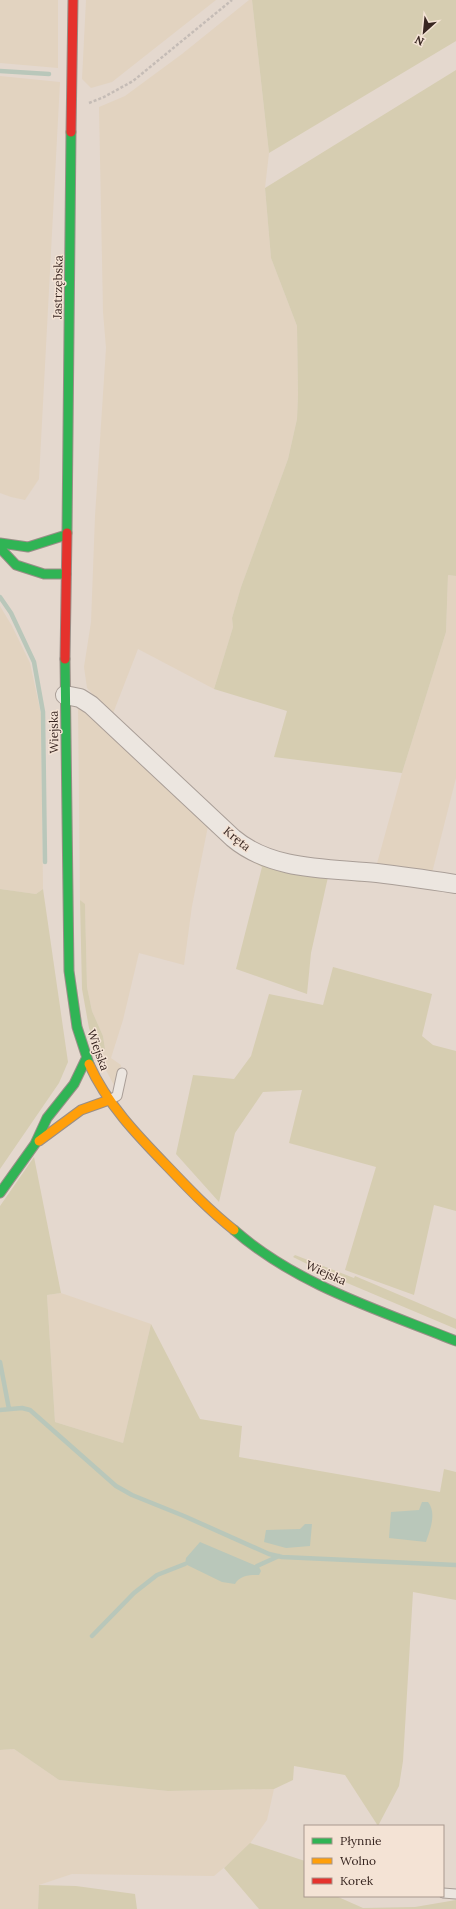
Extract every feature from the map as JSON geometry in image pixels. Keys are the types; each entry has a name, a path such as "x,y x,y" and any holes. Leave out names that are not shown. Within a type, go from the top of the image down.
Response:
{"street":[{"name":"Jastrzębska","path":"66,574 73,0"},
{"path":"0,543 28,547 66,535"},
{"path":"0,548 16,564 44,574 66,574"},
{"name":"Wiejska","path":"66,574 65,695 69,971 74,1012 86,1059 95,1078 109,1100 136,1134 221,1220 253,1246 286,1268 313,1281 456,1341"},
{"name":"Kręta","path":"65,695 80,698 91,705 233,838 252,852 269,859 306,866 456,884"},
{"path":"0,1193 35,1144 47,1118 74,1084 86,1059"},
{"path":"35,1144 81,1110 109,1100"}],"lane":[{"path":"109,1100 117,1096 122,1073"},
{"path":"444,1893 456,1894"}],"path":[{"path":"72,106 92,102 133,82 232,0"}],"shaded area":[{"path":"0,0 58,0 58,68 0,63"},
{"path":"86,0 216,0 112,82 91,88 82,79"},
{"path":"249,0 252,0 269,153 265,188 271,258 297,326 297,419 288,459 241,587 232,618 233,627 214,689 138,649 112,716 87,688 84,667 91,622 95,516 106,348 103,312 99,107 125,96 182,54"},
{"path":"252,0 456,0 456,41 269,153"},
{"path":"456,70 456,576 448,575 446,632 402,773 274,757 287,711 214,689 233,627 232,618 241,587 288,459 297,419 297,326 271,258 265,188"},
{"path":"0,76 60,82 39,479 25,500 0,493"},
{"path":"448,575 456,576 456,778 432,873 376,867 402,773 446,632"},
{"path":"0,606 12,626 30,663 41,714 43,889 36,894 0,889"},
{"path":"78,705 81,705 208,826 192,906 184,965 139,953 123,1020 111,1058 121,1065 117,1091 98,1055 105,1049 103,1036 92,1011 87,987 85,905 80,900"},
{"path":"229,845 357,877 361,882 328,877 311,953 307,994 236,969 262,867 229,848"},
{"path":"0,889 36,894 43,889 68,1062 59,1083 0,1169"},
{"path":"80,900 85,904 87,987 92,1011 103,1036 105,1049 98,1055 89,1028 82,989"},
{"path":"333,967 432,994 422,1036 433,1045 456,1051 456,1211 434,1205 414,1295 345,1270 376,1167 289,1143 302,1090 263,1092 235,1133 219,1202 176,1154 193,1075 234,1079 251,1056 269,994 323,1005"},
{"path":"34,1157 61,1293 47,1295 55,1422 123,1443 151,1324 200,1419 242,1426 239,1457 440,1492 444,1469 456,1472 456,1600 413,1592 403,1761 399,1786 379,1825 345,1775 294,1766 293,1780 274,1789 168,1791 59,1780 14,1749 0,1750 0,1206"},
{"path":"295,1255 354,1278 355,1276 456,1319 456,1329 333,1277 293,1257"},
{"path":"61,1293 151,1324 123,1443 55,1422 47,1295"},
{"path":"422,1502 428,1502 432,1511 432,1522 426,1542 389,1538 391,1512 419,1510"},
{"path":"305,1524 312,1524 310,1546 286,1548 264,1542 266,1530 300,1529"},
{"path":"200,1542 259,1567 261,1571 259,1575 242,1577 235,1584 222,1582 185,1564 186,1558"},
{"path":"14,1749 59,1780 168,1791 274,1789 267,1820 246,1849 214,1876 72,1874 39,1885 38,1909 0,1909 0,1750"},
{"path":"250,1843 304,1861 304,1897 338,1897 363,1908 415,1907 456,1900 456,1909 259,1909 224,1868"},
{"path":"39,1885 76,1886 135,1894 137,1909 38,1909"}],"waterway":[{"path":"0,71 49,74"},
{"path":"0,597 11,613 34,662 43,712 45,862"},
{"path":"0,1362 9,1409"},
{"path":"0,1410 22,1408 30,1410 116,1486 132,1495 184,1516 269,1554 282,1557 456,1565"},
{"path":"257,1566 279,1556"},
{"path":"92,1636 134,1593 157,1575 185,1564"}],"traffic: fast":[{"path":"67,533 71,132"},
{"path":"0,543 28,547 66,535"},
{"path":"0,548 16,565 44,574 66,574"},
{"path":"65,659 69,971 77,1027 89,1064"},
{"path":"0,1193 35,1144 47,1118 74,1084 86,1059"},
{"path":"234,1230 258,1249 284,1266 312,1281 369,1307 456,1341"}],"traffic: slow":[{"path":"89,1064 96,1079 114,1106 134,1131 200,1200 234,1230"},
{"path":"39,1141 81,1110 109,1100"}],"traffic: jam":[{"path":"71,132 73,0"},
{"path":"65,659 67,533"}]}
